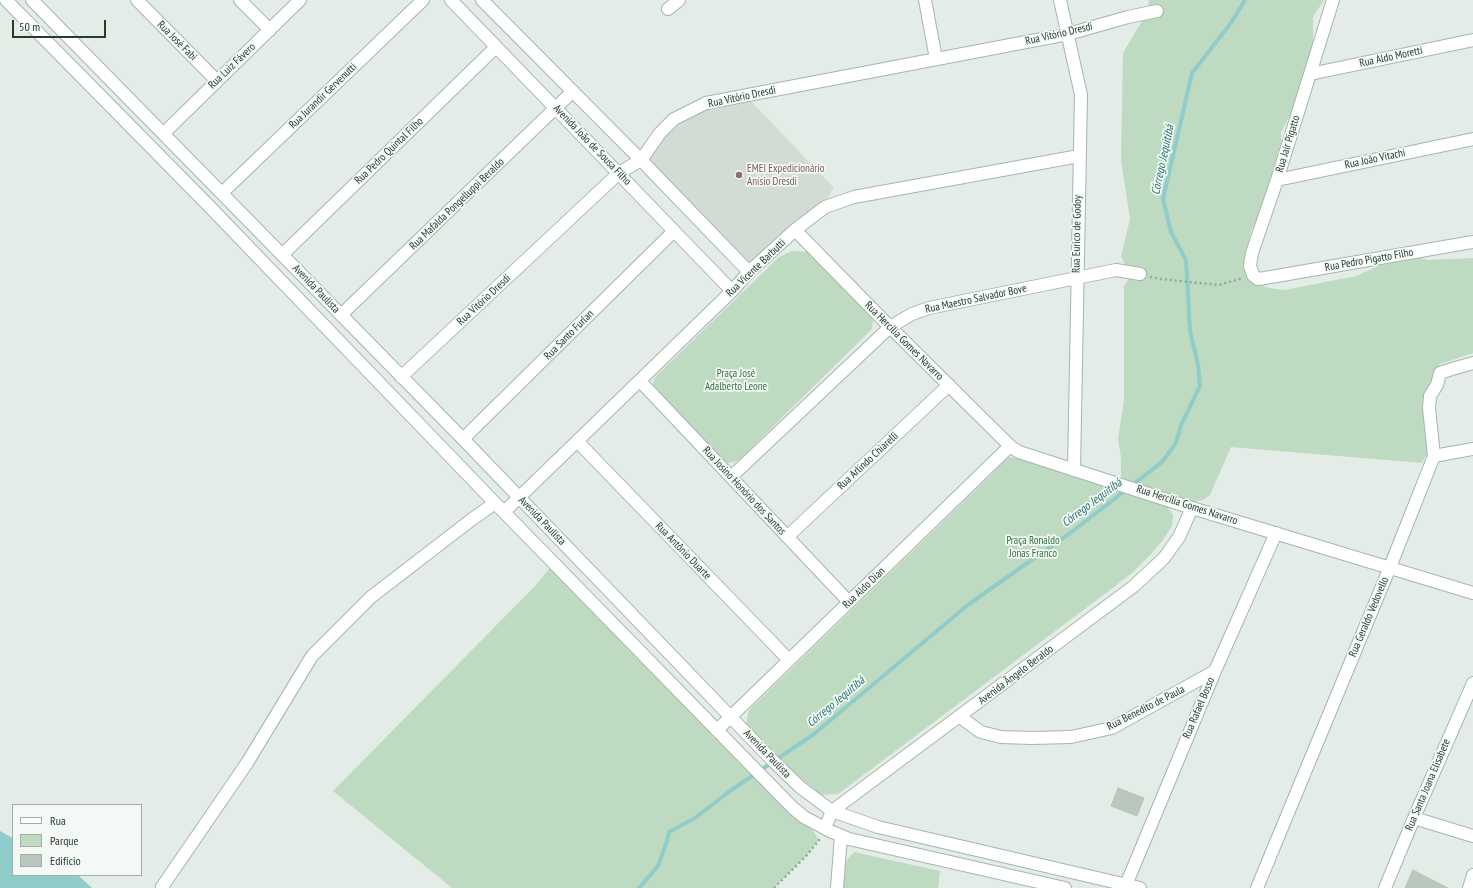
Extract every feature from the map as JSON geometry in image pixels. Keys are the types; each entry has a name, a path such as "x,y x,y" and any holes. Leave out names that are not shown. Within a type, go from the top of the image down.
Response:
{"street":[{"name":"Avenida Paulista","path":"6,0 209,206 495,503 793,808 804,817 848,839 1038,885 1065,888"},
{"name":"Avenida Paulista","path":"32,0 463,439 774,762 800,787 832,812 878,827 1140,888"},
{"name":"Rua José Fabi","path":"137,0 217,81"},
{"path":"240,0 270,30"},
{"name":"Rua Luiz Fávero","path":"164,133 300,0"},
{"name":"Rua Jurandir Gervenutti","path":"222,193 423,0"},
{"name":"Avenida João de Sousa Filho","path":"451,0 732,291"},
{"name":"Avenida João de Sousa Filho","path":"482,0 641,160 749,272"},
{"path":"668,9 679,0"},
{"path":"925,0 936,59"},
{"name":"Rua Eurico de Godoy","path":"1060,0 1080,96 1074,470"},
{"name":"Rua Jair Pigatto","path":"1253,275 1250,266 1252,254 1277,180 1333,0"},
{"name":"Rua Vitório Dresdi","path":"401,377 619,173 641,160 660,133 674,119 706,103 1068,34 1128,17 1157,11"},
{"name":"Rua Aldo Moretti","path":"1310,74 1473,40"},
{"name":"Rua Pedro Quintal Filho","path":"282,254 496,47"},
{"name":"Rua Mafalda Pongelluppi Beraldo","path":"341,315 572,92"},
{"name":"Rua João Vitachi","path":"1277,180 1473,139"},
{"name":"Rua Vicente Barbutti","path":"504,512 732,291 749,272 795,230 825,207 854,197 1079,156"},
{"name":"Rua Hercília Gomes Navarro","path":"795,230 1010,446 1019,452 1192,508 1473,593"},
{"name":"Rua Santo Furlan","path":"463,439 674,231"},
{"name":"Rua Pedro Pigatto Filho","path":"1253,275 1258,279 1266,278 1473,242"},
{"name":"Rua Maestro Salvador Bove","path":"731,477 890,327 912,314 929,308 1116,270 1140,274"},
{"name":"Rua Geraldo Vedovello","path":"1257,888 1390,567 1434,456 1429,408 1430,396 1437,385 1440,373 1473,363"},
{"name":"Rua Josino Honório dos Santos","path":"640,381 849,602"},
{"name":"Rua Arlindo Chiarelli","path":"787,537 949,385"},
{"name":"Rua Antônio Duarte","path":"577,441 789,660"},
{"name":"Rua Aldo Dian","path":"717,730 1010,446"},
{"path":"1434,456 1473,449"},
{"path":"162,887 247,763 312,656 371,597 470,520 495,503"},
{"name":"Avenida Ângelo Beraldo","path":"825,828 832,812 1134,586 1164,558 1179,537 1192,508"},
{"name":"Rua Rafael Bosso","path":"1126,885 1215,671 1276,533"},
{"name":"Rua Benedito de Paula","path":"960,717 982,732 1001,737 1071,737 1112,728 1215,671"},
{"name":"Rua Santa Joana Elisabete","path":"1385,888 1473,683"},
{"path":"1414,818 1473,836"},
{"path":"837,888 841,836"},
{"path":"1469,888 1473,876"}],"path":[{"path":"1140,274 1161,279 1219,285 1253,275"},
{"path":"774,888 807,855 819,840 825,828"}],"shaded area":[{"name":"EMEI Expedicionário Anísio Dresdi","path":"748,98 834,188 823,205 749,269 644,161 675,122 707,107"}],"green space":[{"path":"1149,0 1324,0 1313,17 1313,43 1307,80 1302,94 1281,132 1281,171 1251,231 1243,268 1247,277 1255,283 1269,288 1285,290 1356,276 1378,266 1394,251 1428,260 1473,258 1473,353 1440,364 1431,381 1424,398 1427,454 1422,463 1231,447 1210,495 1203,500 1186,503 1163,499 1121,477 1121,458 1118,439 1124,401 1124,286 1130,277 1121,256 1130,219 1121,160 1123,53 1146,14"},
{"name":"Praça José Adalberto Leone","path":"792,251 808,252 872,318 872,329 740,459 735,462 728,463 722,460 654,389 653,382 656,376 779,257"},
{"name":"Praça Ronaldo Jonas Franco","path":"1010,457 1021,459 1165,503 1173,515 1172,526 1151,554 1133,572 1114,587 838,794 820,795 757,739 749,730 746,724 749,710 1004,461"},
{"path":"554,563 804,817 819,840 807,855 774,888 452,888 333,791 534,587"},
{"path":"854,852 940,871 938,888 843,888 843,872 847,860"}],"water":[{"path":"0,831 12,837 12,876 79,876 92,888 0,888"}],"building":[{"path":"1118,788 1144,798 1137,816 1111,806"},
{"path":"1413,870 1448,888 1405,888"}],"waterway":[{"name":"Córrego Jequitibá","path":"639,888 658,866 669,832 695,818 730,791 814,734 969,604 1073,531 1162,462 1176,443 1181,425 1200,386 1198,365 1190,331 1186,260 1171,232 1163,199 1192,73 1231,23 1245,0"}],"place":[{"name":"EMEI Expedicionário Anísio Dresdi","path":"739,175"}]}
